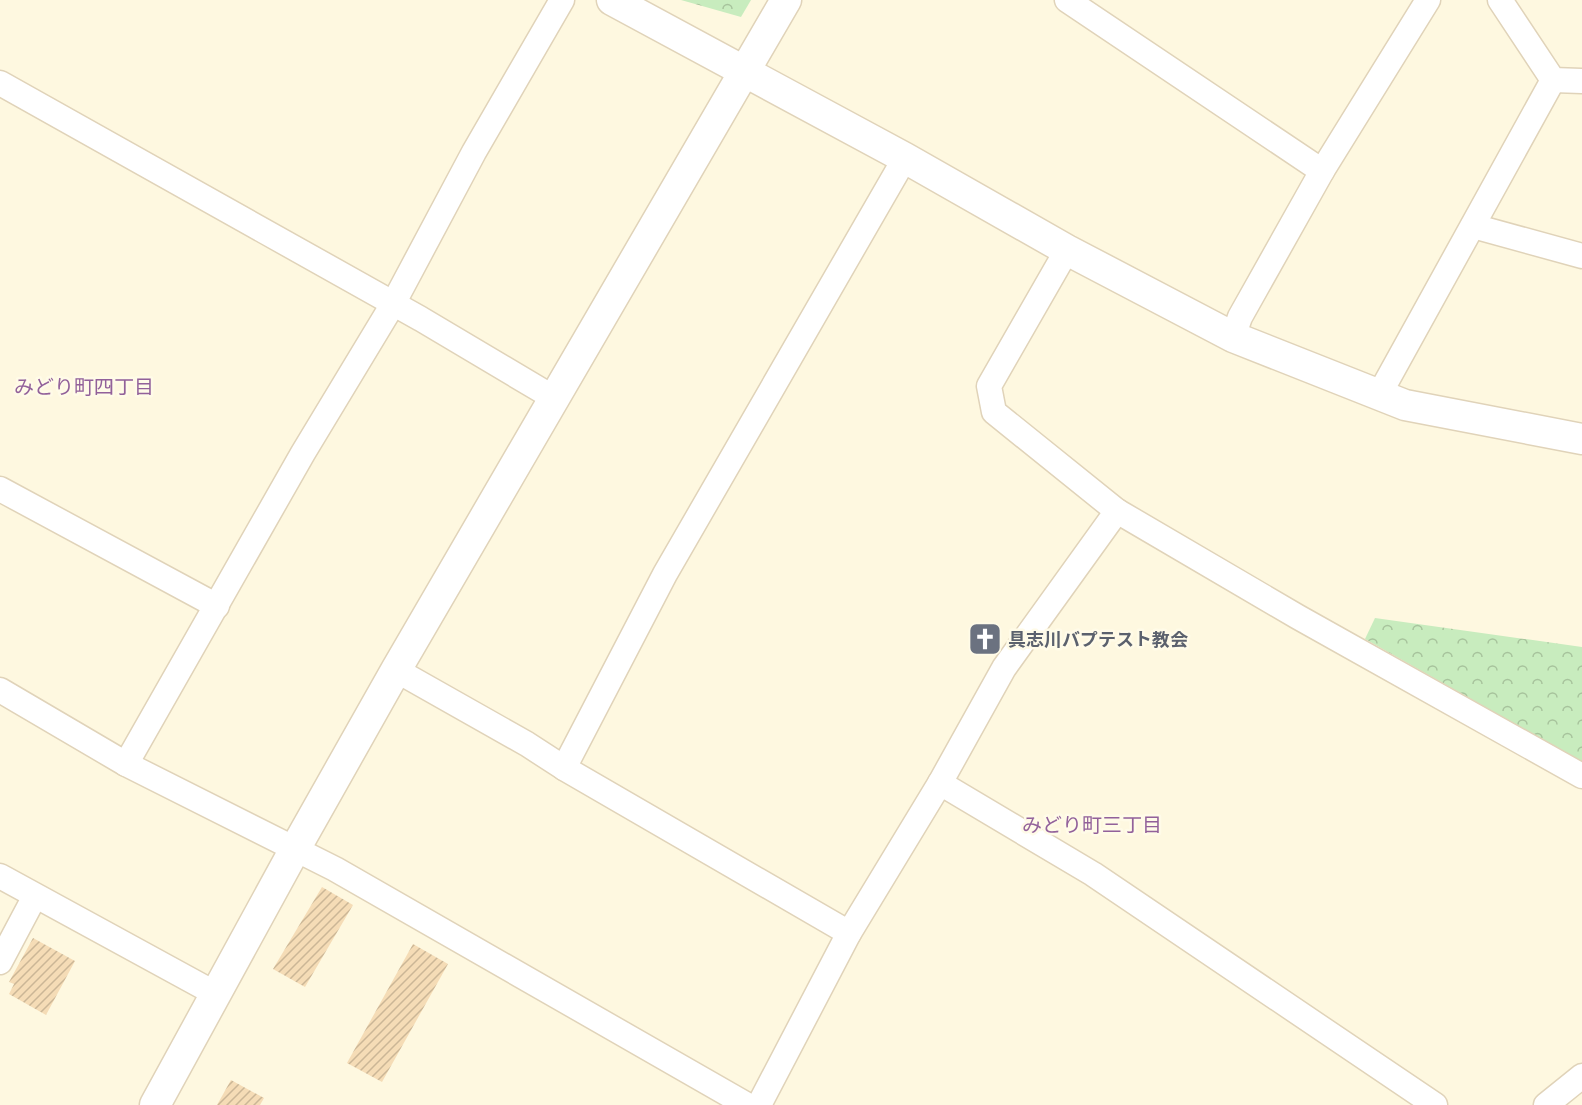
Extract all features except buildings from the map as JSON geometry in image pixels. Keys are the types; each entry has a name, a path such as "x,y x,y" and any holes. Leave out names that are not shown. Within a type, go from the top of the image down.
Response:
{"street":[{"path":"126,764 303,453 393,304 474,152 562,0"},
{"path":"612,0 905,158 1067,250 1233,337 1405,405 1582,439"},
{"path":"154,1105 396,670 786,0"},
{"path":"1067,0 1322,171"},
{"path":"1233,337 1240,317 1322,171 1428,0"},
{"path":"1500,0 1553,80"},
{"path":"1553,80 1582,81"},
{"path":"1379,395 1553,80"},
{"path":"0,83 393,304 554,398"},
{"path":"564,768 665,574 905,158"},
{"path":"1473,226 1582,256"},
{"path":"1067,250 989,386 994,412 1117,511 1298,617 1582,776"},
{"path":"0,489 217,606"},
{"path":"759,1105 849,933 940,783 1004,668 1117,511"},
{"path":"396,670 849,933"},
{"path":"0,690 126,764 335,869 747,1105"},
{"path":"940,783 1093,874 1435,1105"},
{"path":"0,876 216,994"},
{"path":"0,962 35,896"},
{"path":"1546,1105 1582,1076"}],"green space":[{"path":"681,0 751,0 741,17"},
{"path":"1375,618 1582,647 1582,762 1365,639"}],"place":[{"name":"具志川バプテスト教会","path":"985,639"}],"district":[{"name":"みどり町四丁目","path":"84,386"},
{"name":"みどり町三丁目","path":"1092,824"}]}
